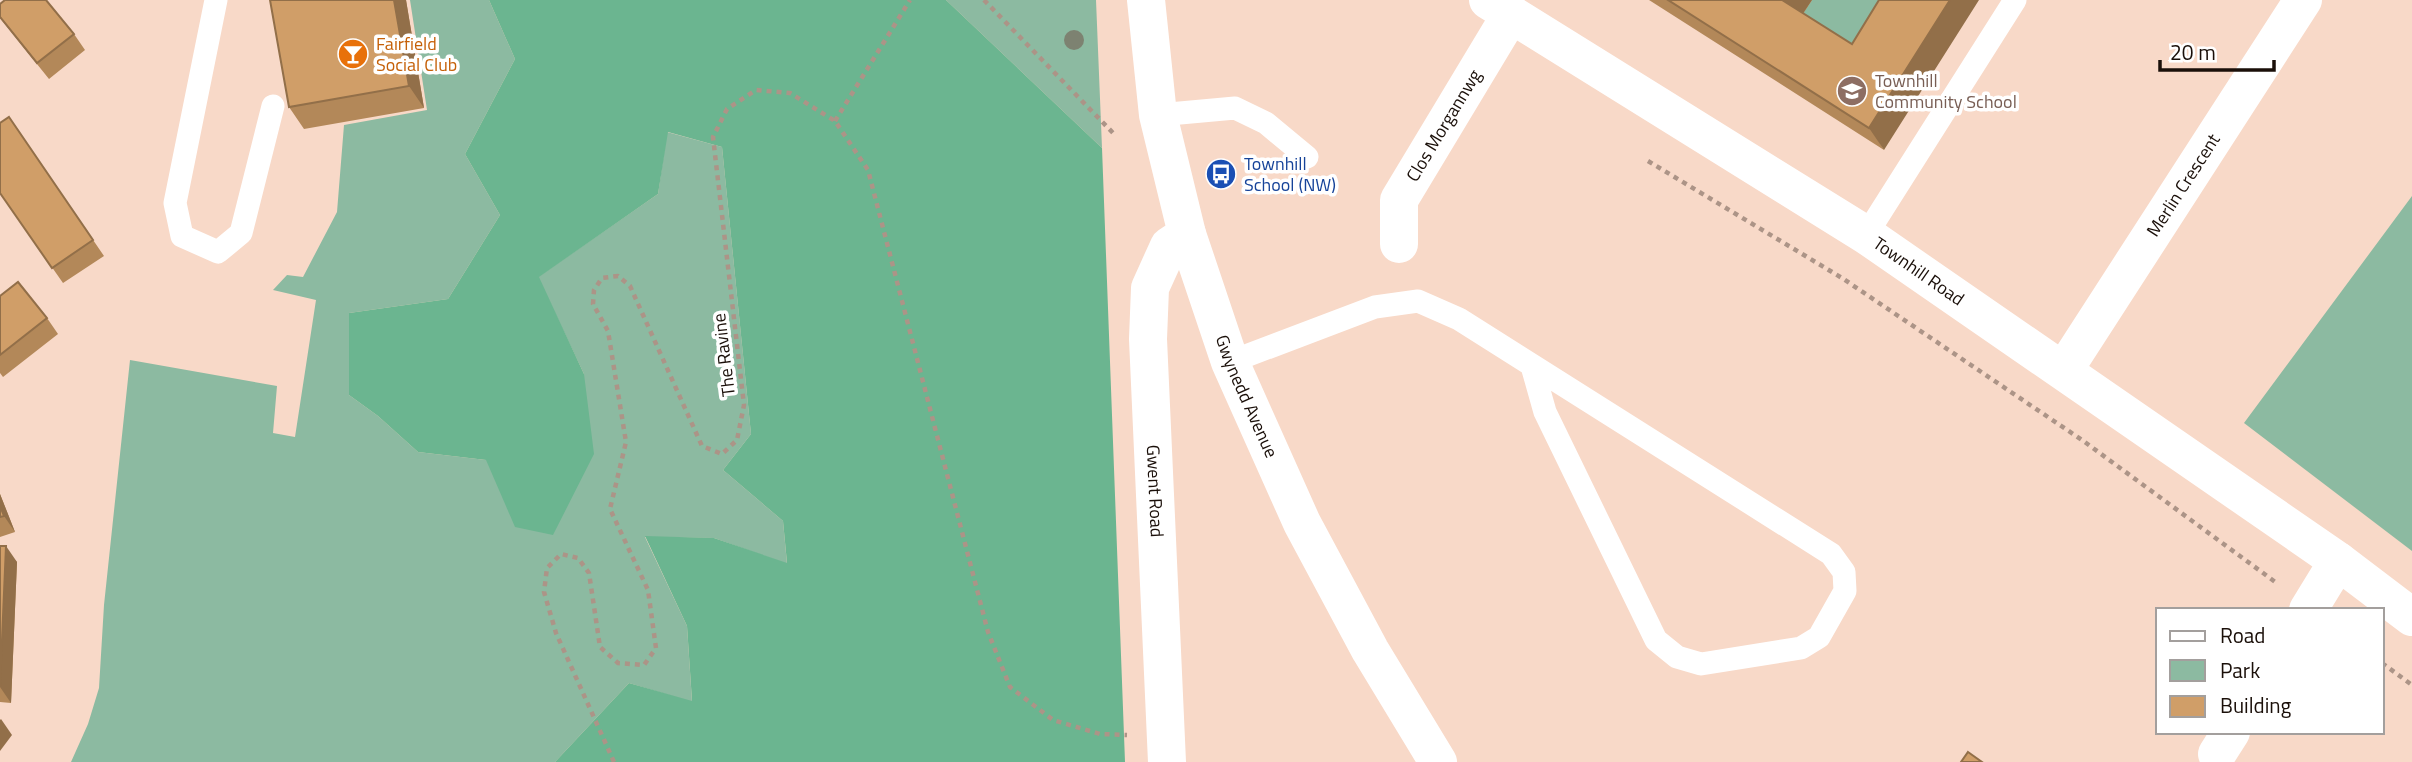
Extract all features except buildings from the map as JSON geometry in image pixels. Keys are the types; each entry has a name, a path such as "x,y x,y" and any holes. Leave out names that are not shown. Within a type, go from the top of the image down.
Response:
{"street":[{"name":"Gwynedd Avenue","path":"1146,0 1158,115 1188,234 1230,362 1302,523 1370,650 1438,762"},
{"name":"Merlin Crescent","path":"2064,370 2304,0"},
{"name":"Townhill Road","path":"1499,7 1866,235 2338,561 2412,617"},
{"name":"Clos Morgannwg","path":"1399,244 1399,200 1499,7"},
{"name":"Gwent Road","path":"1166,749 1148,339 1150,288 1169,246 1188,234"},
{"path":"2309,608 2338,561"}],"lane":[{"path":"216,0 175,203 182,236 218,252 241,233 273,106"},
{"path":"1866,235 2015,0"},
{"path":"1158,115 1235,108 1266,122 1307,157"},
{"path":"1230,362 1375,307 1418,301 1459,319 1831,554 1844,572 1845,592 1819,637 1801,648 1701,664 1677,657 1656,640 1545,412 1532,366"}],"path":[{"path":"835,121 910,0"},
{"path":"984,0 1115,135"},
{"name":"The Ravine","path":"614,762 556,633 544,592 547,568 561,554 578,558 589,573 600,647 618,663 644,665 656,648 648,590 610,509 626,442 608,331 593,304 594,290 602,278 618,276 631,286 702,446 722,453 737,440 744,405 713,136 727,109 756,90 790,93 835,121 869,170 988,632 1010,687 1053,720 1166,749"},
{"path":"1648,161 1842,278 2082,440 2309,608"},
{"path":"2384,664 2412,685"}],"green space":[{"path":"410,0 489,0 515,59 465,154 500,215 448,299 349,313 349,395 378,416 418,452 486,460 584,374 538,277 658,194 667,132 722,147 751,434 723,470 783,521 787,564 714,538 645,537 687,626 692,702 629,683 555,762 71,762 88,724 99,688 104,605 130,360 277,386 273,433 295,437 316,300 273,290 287,275 303,277 337,212 344,125 427,110"},
{"path":"489,0 946,0 1102,148 1125,762 555,762 629,683 692,701 687,626 645,536 714,538 787,563 783,521 723,470 751,434 722,147 668,132 658,194 539,277 584,374 594,454 553,535 515,527 486,460 418,452 378,416 349,395 349,313 448,299 500,215 465,154 515,59"},
{"path":"946,0 1096,0 1102,148"},
{"path":"1812,0 1908,0 1867,66 1797,22"},
{"path":"2412,196 2412,551 2244,423"}],"place":[{"name":"Fairfield Social Club","path":"353,54"},
{"name":"Townhill Community School","path":"1852,91"},
{"name":"Townhill School (NW)","path":"1221,174"}]}
